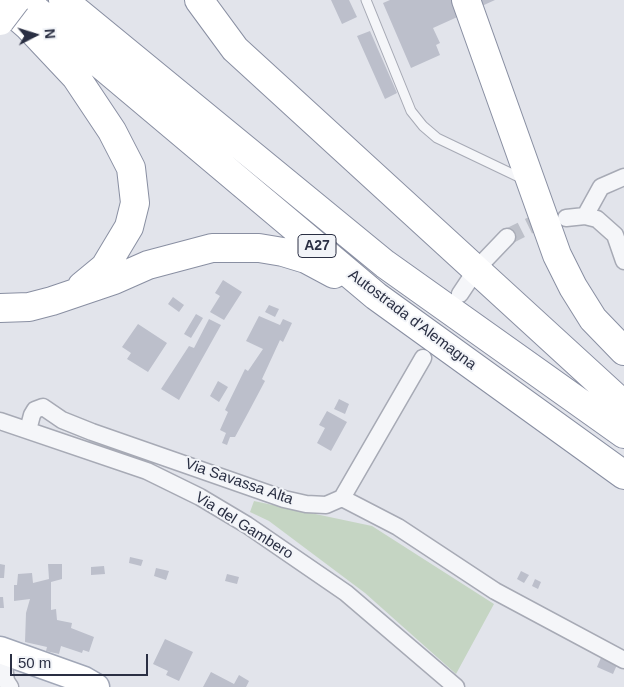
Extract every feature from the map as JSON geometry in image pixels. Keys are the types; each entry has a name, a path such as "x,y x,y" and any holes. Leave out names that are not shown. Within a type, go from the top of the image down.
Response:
{"highway":[{"path":"0,21 16,0"},
{"name":"Autostrada d'Alemagna","path":"24,0 376,296 624,475"},
{"name":"Autostrada d'Alemagna","path":"63,0 385,264 624,434"},
{"path":"199,0 235,49 624,405"},
{"path":"466,0 557,255 573,287 593,318 624,351"},
{"name":"A27","path":"0,2 28,26 76,77 112,132 131,168 135,202 129,227 105,267 94,278 64,297"},
{"name":"A27","path":"0,308 29,306 64,297 148,265 188,253 236,247 275,251 306,259 376,296"}],"main road":[{"path":"1,651 84,680 96,687"}],"street":[{"path":"585,216 601,187 624,177"},
{"path":"566,218 585,216 597,219 615,235 624,261"},
{"path":"485,260 507,237"},
{"path":"460,294 470,279"},
{"path":"423,358 342,498 398,527 495,591 624,660"},
{"name":"Via Savassa Alta","path":"28,430 35,410 43,407 62,420 92,432 284,499 306,504 326,505 342,498"},
{"name":"Via del Gambero","path":"0,421 147,471 224,511 346,593 456,687"},
{"path":"1,651 6,681 10,687"}],"lane":[{"path":"366,0 411,111 422,126 437,138 531,183"}],"green space":[{"path":"254,501 372,526 494,604 456,674 365,593 269,521 250,512"}],"building":[{"path":"331,0 349,0 357,17 342,24"},
{"path":"390,0 495,0 433,28 440,43 436,45 440,55 411,68 383,3"},
{"path":"370,31 397,93 385,99 357,36"},
{"path":"223,280 242,292 224,320 210,312 220,296 215,293"},
{"path":"173,297 184,305 179,312 168,304"},
{"path":"269,305 279,309 275,317 265,312"},
{"path":"196,314 203,318 191,338 184,334"},
{"path":"259,316 280,325 283,319 292,323 283,342 280,340 262,379 265,381 248,413 235,437 230,437 227,445 222,443 226,433 220,430 228,412 225,410 245,369 248,371 263,349 246,341"},
{"path":"209,319 221,325 179,400 161,389 189,346 194,348"},
{"path":"138,324 167,343 148,372 127,359 131,353 122,347"},
{"path":"218,381 228,387 219,402 210,396"},
{"path":"339,399 349,404 345,414 334,409"},
{"path":"327,411 347,422 331,451 317,443 325,428 319,425"},
{"path":"130,557 143,560 141,566 129,563"},
{"path":"0,564 5,565 4,578 0,578"},
{"path":"48,564 62,564 62,579 51,582 51,610 56,609 57,620 72,623 71,628 94,637 89,652 83,650 82,653 61,646 59,654 46,651 47,647 25,642 26,613 30,599 14,601 14,585 17,585 18,574 32,573 33,583 49,579"},
{"path":"104,566 105,574 91,575 91,567"},
{"path":"156,568 169,571 166,580 154,576"},
{"path":"521,571 529,575 524,583 517,579"},
{"path":"227,574 239,577 237,584 225,581"},
{"path":"535,579 541,582 538,589 532,586"},
{"path":"0,597 3,597 4,608 0,608"},
{"path":"165,639 193,652 179,681 166,675 168,671 153,664"},
{"path":"603,653 619,660 613,674 597,667"},
{"path":"211,672 234,684 239,675 249,681 246,687 203,687"}],"tunnel":[{"path":"507,237 533,224 551,220"}]}
